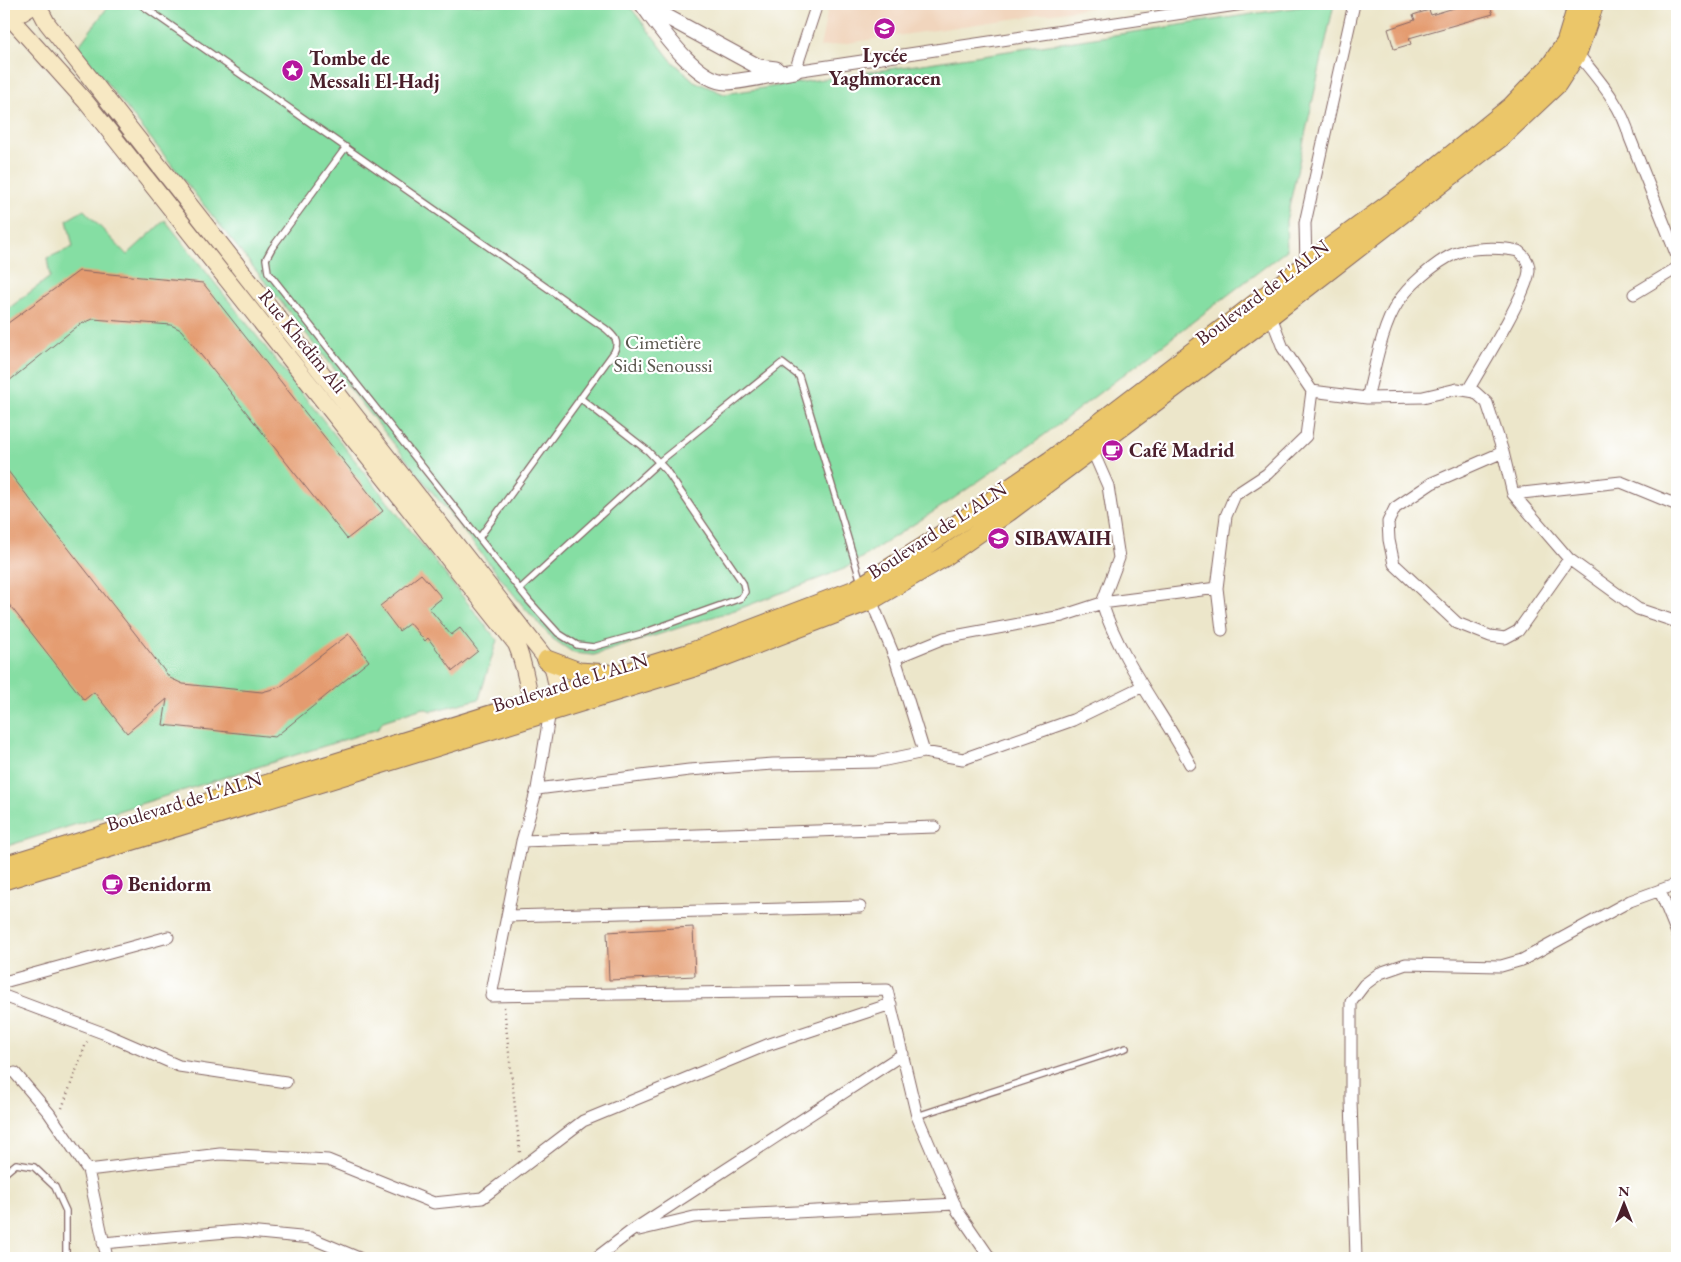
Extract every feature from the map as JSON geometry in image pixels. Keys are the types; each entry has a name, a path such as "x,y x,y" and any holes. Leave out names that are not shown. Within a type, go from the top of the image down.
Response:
{"main road":[{"path":"4,10 22,14 36,4"},
{"name":"Rue Khedim Ali","path":"36,4 43,18 53,31 547,660 555,676 547,706"},
{"name":"Boulevard de L'ALN","path":"1267,307 1306,265 1410,189 1511,107 1552,65 1566,43 1578,4"},
{"name":"Boulevard de L'ALN","path":"4,866 547,706 704,664 867,593 961,522 1088,442 1267,307 1501,137 1558,84 1577,53 1594,4"},
{"name":"Rue Khedim Ali","path":"4,10 93,110 516,644 525,668 547,706"},
{"name":"Boulevard de L'ALN","path":"547,706 622,674 867,593"},
{"path":"547,660 579,672 622,674"},
{"name":"Boulevard de L'ALN","path":"4,880 460,732"}],"street":[{"path":"643,4 660,8 759,67 795,70"},
{"path":"643,4 679,52 700,72 725,82 1244,4"},
{"path":"795,70 817,4"},
{"path":"1306,265 1305,223 1354,4"},
{"path":"1577,53 1610,95 1626,123 1630,138 1677,256"},
{"path":"1367,398 1388,322 1397,303 1414,283 1454,253 1482,249 1518,250 1529,264 1529,272 1518,299 1468,390"},
{"path":"1634,294 1677,268"},
{"path":"1222,630 1217,588 1226,516 1234,495 1267,474 1306,436 1312,391 1283,348 1267,307"},
{"path":"1312,391 1367,398 1423,397 1457,389 1476,392 1487,403 1503,452 1513,494 1568,559 1638,609 1677,622"},
{"path":"1088,442 1108,486 1119,558 1102,604 1108,621 1143,686 1172,730 1190,764"},
{"path":"1503,452 1432,483 1394,508 1388,522 1389,540 1394,564 1457,623 1490,636 1505,638 1518,631 1568,559"},
{"path":"1513,494 1621,482 1677,505"},
{"path":"895,658 944,638 1062,616 1102,604 1217,588"},
{"path":"867,593 895,658 924,752"},
{"path":"537,789 698,770 772,764 876,762 924,752 963,759 1073,720 1143,686"},
{"path":"547,706 537,789 522,840 491,996 887,990 917,1116 955,1204 990,1258"},
{"path":"522,840 935,827"},
{"path":"1356,1258 1351,1100 1351,1002 1364,985 1380,973 1406,964 1501,966 1515,962 1630,901 1677,884"},
{"path":"1660,891 1677,933"},
{"path":"507,916 860,907"},
{"path":"4,982 168,937"},
{"path":"4,996 91,1028 179,1066 286,1082"},
{"path":"88,1170 220,1154 328,1160 434,1203 482,1198 583,1122 767,1045 891,1004"},
{"path":"596,1258 630,1232 903,1054"},
{"path":"15,1073 57,1124 88,1170 107,1258"},
{"path":"630,1232 694,1217 955,1204"},
{"path":"104,1243 238,1231 311,1238 359,1258"}],"lane":[{"path":"140,4 606,328 616,338 617,346 614,352 479,538"},
{"path":"346,147 272,248 266,259 268,272 479,538 558,633 576,645 593,647 643,633 741,598 745,592 743,583 659,462 648,451 580,398"},
{"path":"520,589 659,462 782,363 799,376 867,593"},
{"path":"917,1116 1126,1048"},
{"path":"4,1174 16,1164 34,1167 55,1187 66,1211 66,1258"}],"path":[{"path":"503,996 522,1168"},
{"path":"57,1124 91,1028"}],"shaded area":[{"name":"Lycée Yaghmoracen","path":"829,4 1115,4 820,47"}],"green space":[{"name":"Cimetière Sidi Senoussi","path":"110,4 622,4 631,8 671,60 694,81 724,94 1319,4 1334,4 1286,221 1287,250 1035,442 947,503 844,569 741,608 594,655 574,653 553,639 523,606 78,47"},
{"path":"84,210 127,255 165,220 497,640 479,699 432,711 423,708 383,721 378,729 4,847 4,312 50,277 47,258 73,247 67,220"}],"building":[{"path":"1467,4 1489,4 1493,14 1409,38 1411,44 1394,49 1388,29 1415,20 1413,15 1429,10 1431,15"},
{"path":"79,271 203,283 383,511 347,539 181,330 171,325 93,319 79,325 4,385 4,326"},
{"path":"4,466 170,678 183,684 262,692 280,687 349,634 369,661 275,737 163,725 167,699 127,733 94,692 84,700 4,598"},
{"path":"421,574 442,598 429,608 451,635 460,628 478,651 453,671 428,638 425,641 410,623 399,631 380,606"},
{"path":"693,927 695,976 609,980 607,932"}],"place":[{"name":"Lycée Yaghmoracen","path":"885,29"},
{"name":"Tombe de Messali El-Hadj","path":"293,70"},
{"name":"Café Madrid","path":"1113,450"},
{"name":"SIBAWAIH","path":"999,538"},
{"name":"Benidorm","path":"112,884"}]}
